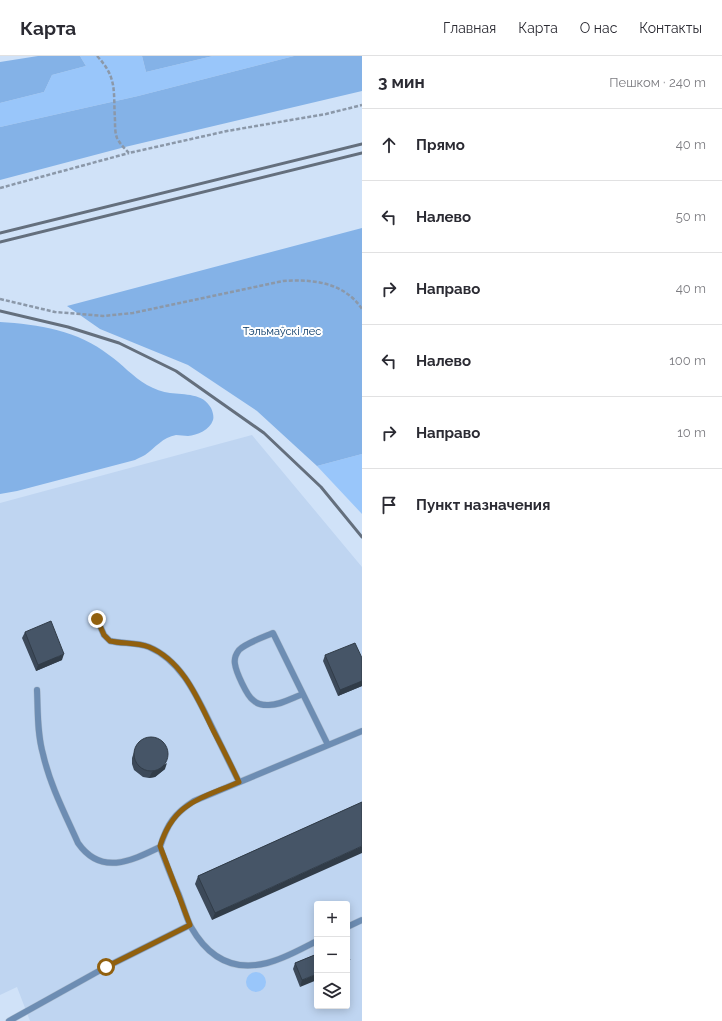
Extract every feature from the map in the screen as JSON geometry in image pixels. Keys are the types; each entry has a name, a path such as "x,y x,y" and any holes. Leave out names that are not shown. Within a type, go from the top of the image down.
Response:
{"lane":[{"path":"97,619 104,635 110,641 148,646 168,659 178,668 187,680 203,708 239,782"},
{"path":"302,694 267,706 252,700 248,695 236,669 236,654 243,647 272,633 328,745"},
{"path":"37,690 39,731 42,753 48,773 78,843 92,858 102,862 114,863 134,859 160,846 169,823 184,808 194,801 362,731"},
{"path":"160,846 190,925 198,938 210,952 221,960 243,966 267,963 280,959 314,942"},
{"path":"350,926 362,920"},
{"path":"9,1021 106,967 190,925"}],"path":[{"path":"97,56 105,64 111,76 114,88 115,128 118,139 129,153"},
{"path":"0,188 129,153 227,131 326,114 362,105"},
{"path":"0,299 55,312 103,316 133,313 283,281 299,280 330,284 345,292 357,301 362,309"}],"shaded area":[{"path":"80,56 142,56 146,72 213,56 294,56 138,96 0,127 0,103 44,92 52,75 86,66"},
{"path":"252,435 362,567 362,1021 30,1021 17,987 0,995 0,503"},
{"path":"362,454 362,514 317,466"},
{"path":"252,972 260,972 266,978 266,986 260,992 252,992 246,986 246,978"}],"green space":[{"path":"38,56 80,56 86,66 52,75 44,92 0,103 0,62"},
{"path":"142,56 213,56 146,72"},
{"path":"294,56 362,56 362,91 125,147 0,180 0,127 138,96"},
{"name":"Тэльмаўскі лес","path":"362,228 362,454 317,466 257,411 188,365 100,329 67,306"},
{"path":"0,322 58,330 85,340 109,355 142,382 164,392 198,397 208,403 212,411 213,420 209,427 203,431 188,436 171,436 159,443 145,455 135,460 17,491 0,494"}],"building":[{"path":"51,621 64,654 38,665 25,632"},
{"path":"355,643 362,658 362,681 340,690 325,655"},
{"path":"148,737 154,737 158,738 165,744 168,754 167,761 161,768 154,771 148,771 144,770 137,764 134,757 134,751 135,747 141,740"},
{"path":"362,802 362,846 215,913 198,876"},
{"path":"314,955 314,975 302,980 295,963"}],"railway":[{"path":"0,233 362,144"},
{"path":"0,242 362,153"},
{"path":"0,311 68,327 119,343 176,371 264,433 321,487 362,537"}],"route":[{"path":"97,619 104,635 110,641 127,642 148,646 158,651 178,668 187,680 203,708 239,782 194,801 176,815 169,823 164,834 160,846 190,925 106,967"}]}
